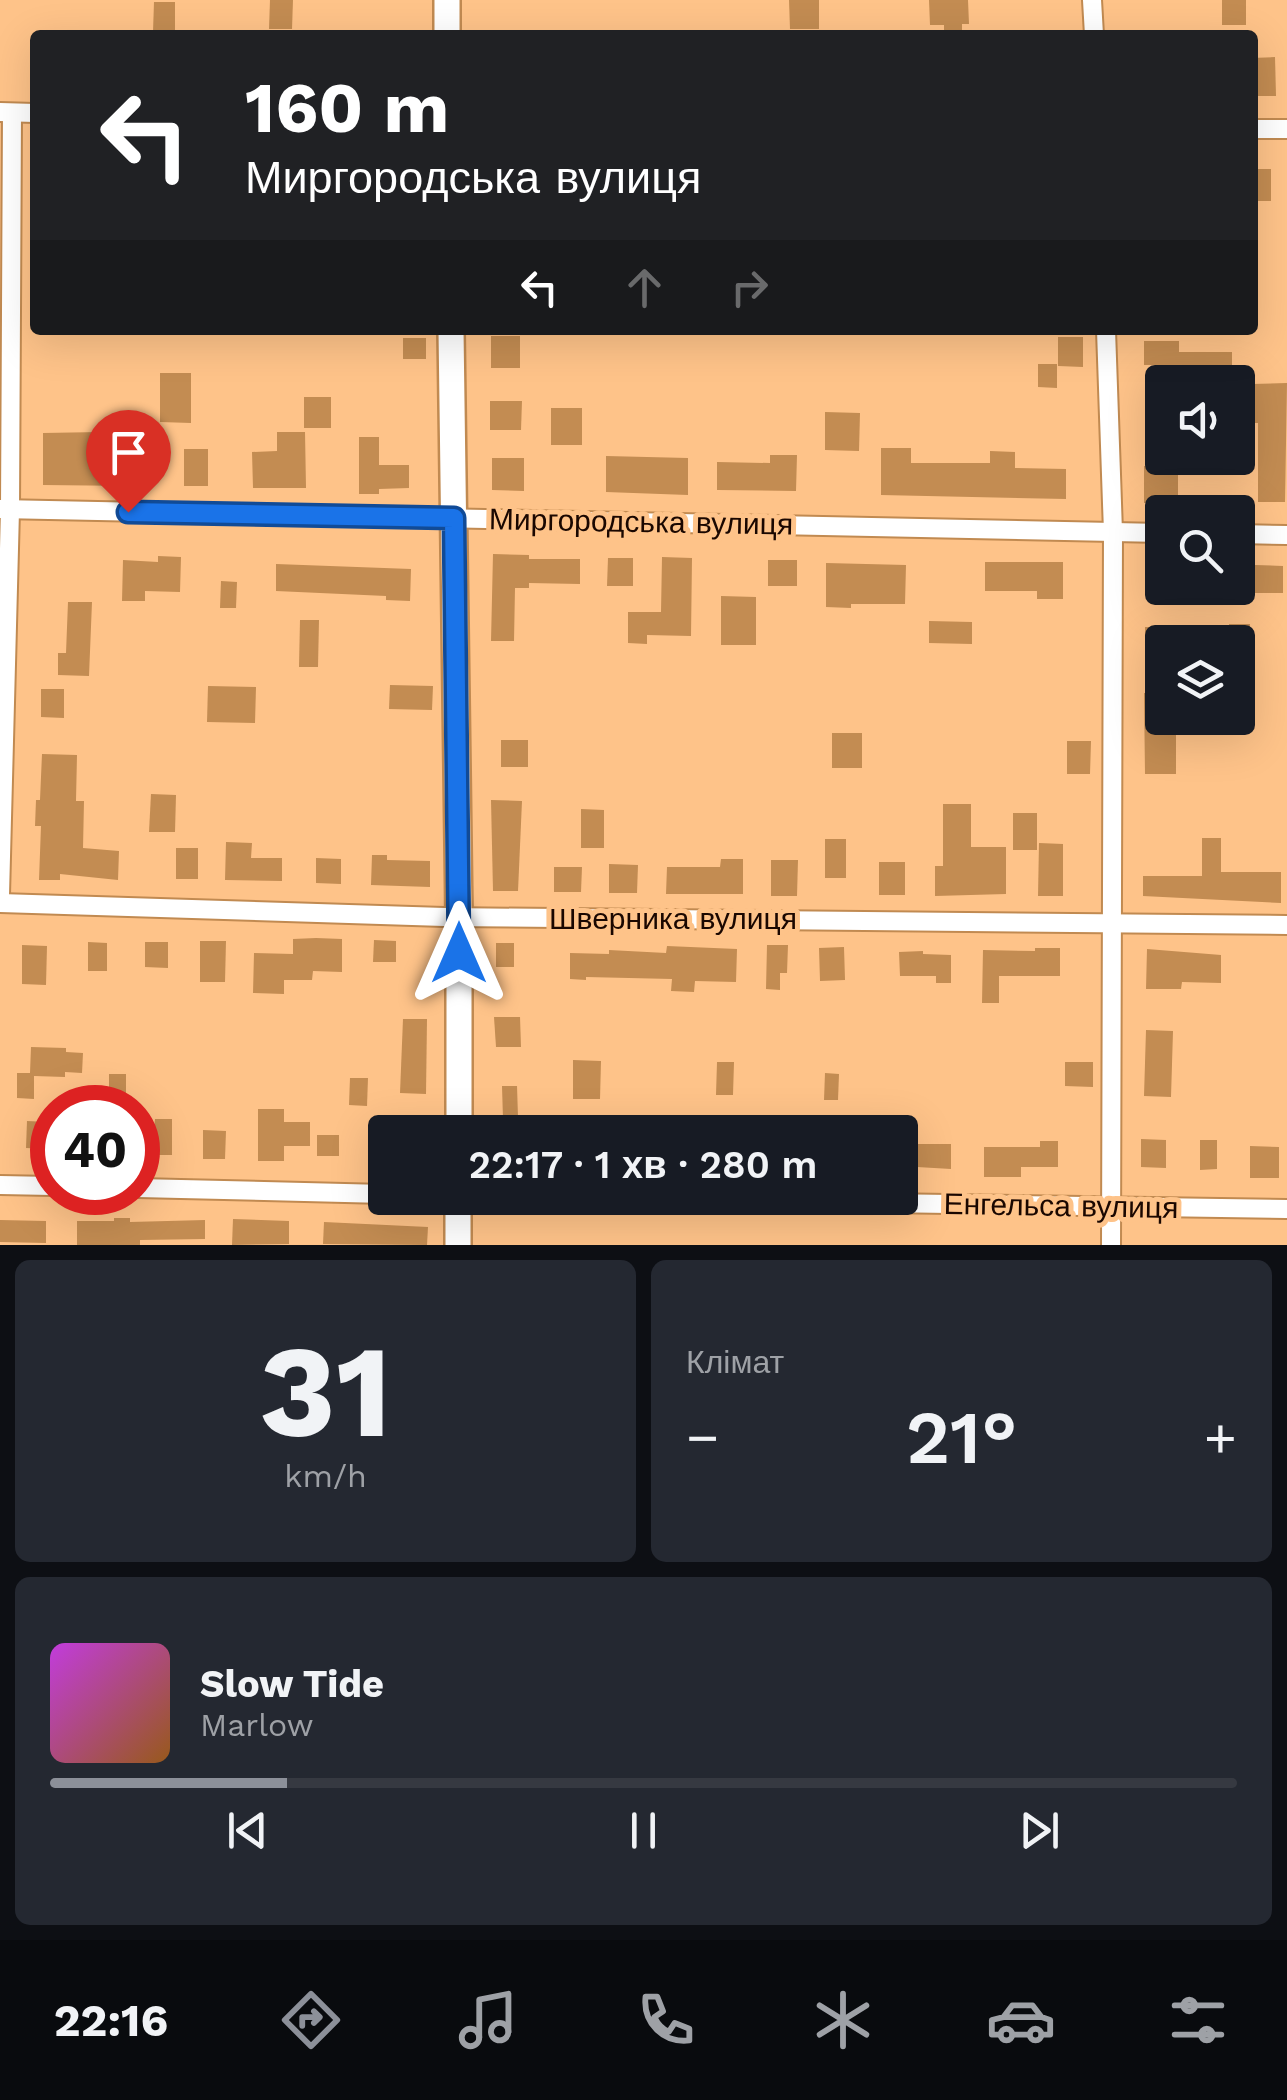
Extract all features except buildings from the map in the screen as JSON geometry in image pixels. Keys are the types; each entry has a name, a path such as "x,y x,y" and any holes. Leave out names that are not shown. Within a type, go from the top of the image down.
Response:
{"street":[{"path":"447,0 448,30"},
{"path":"1092,0 1094,30"},
{"path":"0,899 6,113"},
{"path":"1258,129 1287,129"},
{"path":"451,335 458,1115"},
{"path":"1106,335 1113,532 1111,1245"},
{"name":"Миргородська вулиця","path":"5,510 1145,533"},
{"path":"1255,534 1287,535"},
{"name":"Шверника вулиця","path":"0,899 459,917 1287,925"},
{"path":"0,1184 30,1185"},
{"path":"160,1189 368,1194"},
{"name":"Енгельса вулиця","path":"918,1204 1287,1209"},
{"path":"458,1215 458,1245"}],"route":[{"path":"128,512 454,518 459,953"}]}
